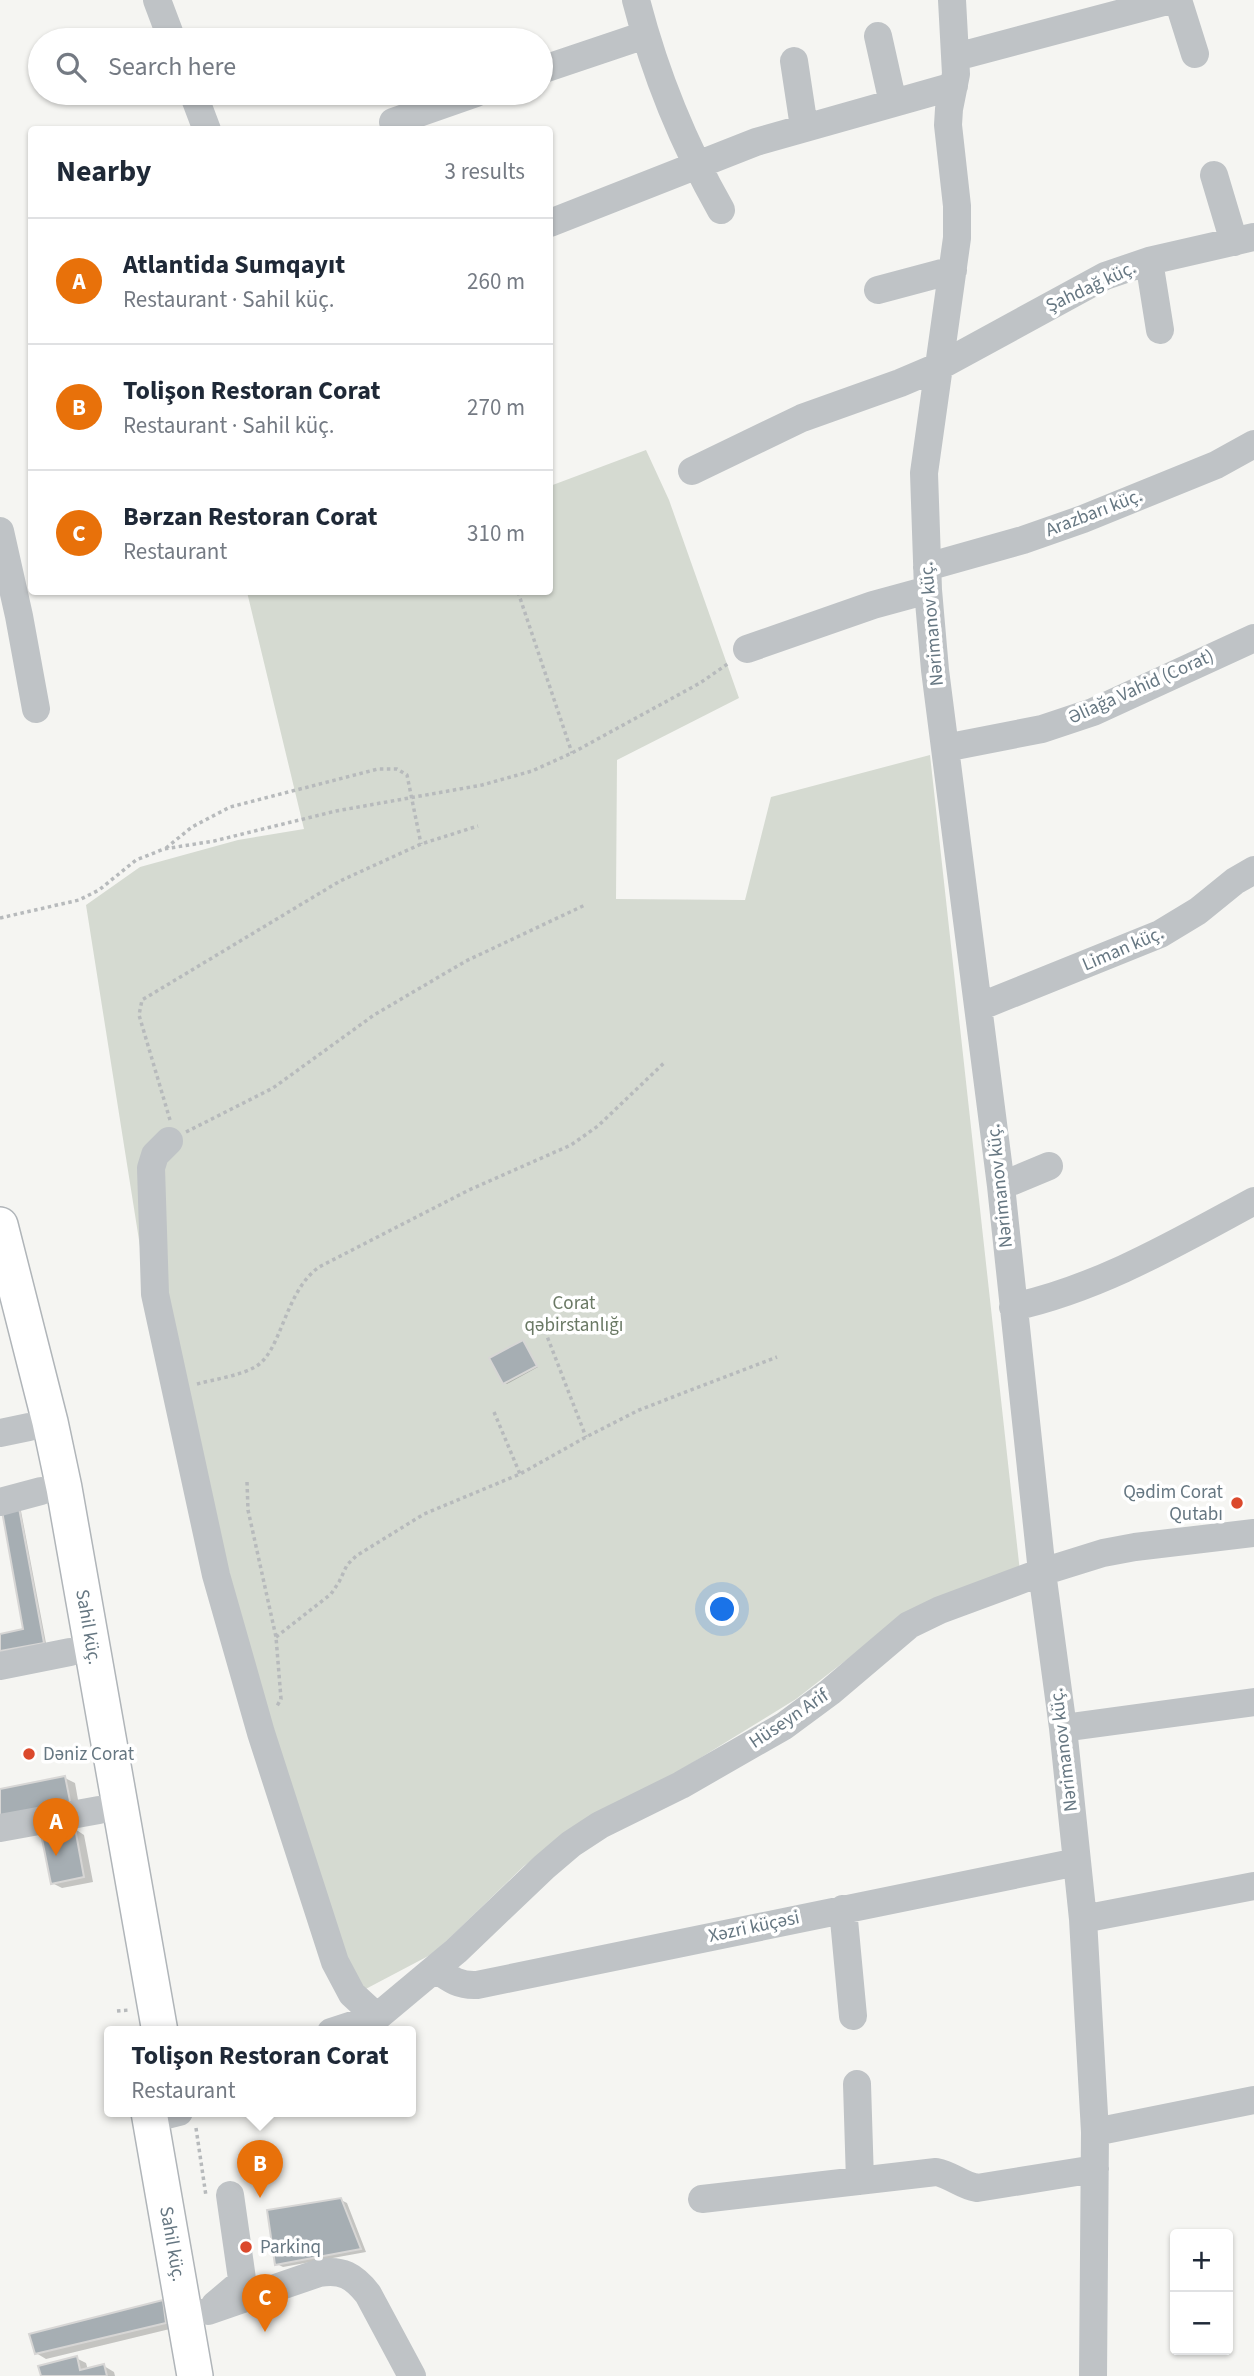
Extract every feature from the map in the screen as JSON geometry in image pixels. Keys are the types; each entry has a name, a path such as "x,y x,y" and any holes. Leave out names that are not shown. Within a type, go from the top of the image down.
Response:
{"main road":[{"name":"Sahil küç.","path":"0,1225 62,1476 159,2026"},
{"name":"Sahil küç.","path":"0,1310 15,1430 41,1491 135,2026"},
{"name":"Sahil küç.","path":"171,2117 219,2376"},
{"name":"Sahil küç.","path":"171,2117 195,2376"}],"street":[{"path":"157,0 168,28"},
{"path":"636,0 656,72 696,165 721,210"},
{"name":"Nərimanov küç.","path":"952,0 956,57 948,125 957,206 953,270 924,473 928,578 944,748 1001,1186 1042,1572 1063,1728 1083,1919 1095,2132 1093,2376"},
{"path":"956,57 1171,0"},
{"path":"1178,0 1195,54"},
{"path":"553,66 645,35"},
{"path":"878,36 893,103"},
{"path":"794,61 804,127"},
{"path":"553,222 756,142 954,86"},
{"path":"197,105 205,126"},
{"path":"393,122 442,105"},
{"path":"1214,175 1244,240"},
{"name":"Şahdağ küç.","path":"692,471 802,418 940,366 1105,276 1149,261 1244,240"},
{"path":"1149,261 1160,330"},
{"path":"878,290 953,270"},
{"name":"Arazbarı küç.","path":"747,649 873,605 928,578 1216,465 1254,444"},
{"path":"0,531 36,709"},
{"name":"Əliağa Vahid (Corat)","path":"944,748 1042,729 1093,712 1254,638"},
{"name":"Liman küç.","path":"979,1007 1160,934 1198,911 1235,881 1254,870"},
{"path":"169,1140 155,1155 151,1168 155,1294 216,1575 261,1733 342,1979 371,2025"},
{"path":"1001,1186 1049,1166"},
{"path":"1013,1307 1080,1289 1139,1263 1254,1201"},
{"path":"0,1502 41,1491"},
{"name":"Hüseyn Arif","path":"371,2025 571,1844 600,1825 681,1785 784,1726 830,1692 909,1625 940,1610 1042,1572 1103,1553 1254,1533"},
{"path":"0,1667 70,1652"},
{"path":"1063,1728 1254,1702"},
{"path":"0,1828 99,1810"},
{"name":"Xəzri küçəsi","path":"436,1969 456,1983 464,1986 477,1985 1077,1862"},
{"path":"1083,1919 1254,1886"},
{"path":"844,1909 853,2016"},
{"path":"857,2084 860,2181"},
{"path":"1095,2132 1254,2100"},
{"path":"702,2199 936,2172 948,2174 965,2186 977,2188 1095,2169"},
{"path":"208,2311 241,2283 242,2279 219,2201"},
{"path":"208,2311 319,2273 340,2272 353,2278 368,2294 412,2376"}],"path":[{"path":"519,595 572,753"},
{"path":"0,918 79,900 99,890 136,860 164,849 214,841 336,811 482,785 519,774 572,753 700,683 747,649"},
{"path":"164,849 192,827 230,807 378,768 397,769 407,775 422,844"},
{"path":"478,826 422,844 340,881 142,1000 139,1015 170,1117 169,1140 273,1088 374,1015 466,961 585,905"},
{"path":"174,1390 254,1368 266,1358 297,1289 307,1275 469,1190 571,1144 598,1126 665,1062"},
{"path":"540,1318 586,1437"},
{"path":"276,1637 331,1594 347,1565 356,1556 424,1514 520,1474 639,1410 777,1357"},
{"path":"494,1412 520,1474"},
{"path":"247,1482 248,1510 276,1637 281,1699 261,1733"},
{"path":"172,2117 219,2201"}],"green space":[{"name":"Corat qəbirstanlığı","path":"646,450 669,500 739,698 617,760 616,899 745,900 771,797 930,755 1020,1572 911,1610 796,1699 666,1779 596,1813 524,1866 434,1953 341,2002 232,1664 158,1360 86,905 140,867 238,840 304,829 248,595 553,595 553,485"}],"building":[{"path":"523,1340 537,1366 503,1384 489,1358"},
{"path":"19,1508 44,1643 0,1651 0,1634 23,1629 2,1511"},
{"path":"65,1776 71,1806 0,1820 0,1789"},
{"path":"75,1828 84,1877 51,1884 41,1834"},
{"path":"341,2198 361,2249 275,2265 267,2210"},
{"path":"163,2300 166,2323 35,2354 29,2334"},
{"path":"77,2356 80,2370 104,2364 107,2376 41,2376 38,2366"}],"place":[{"name":"Qədim Corat Qutabı","path":"1237,1503"},
{"name":"Dəniz Corat","path":"29,1754"},
{"name":"Atlantida Sumqayıt","path":"56,1856"},
{"name":"Tolişon Restoran Corat","path":"260,2198"},
{"name":"Parkinq","path":"246,2247"},
{"name":"Bərzan Restoran Corat","path":"265,2332"}]}
